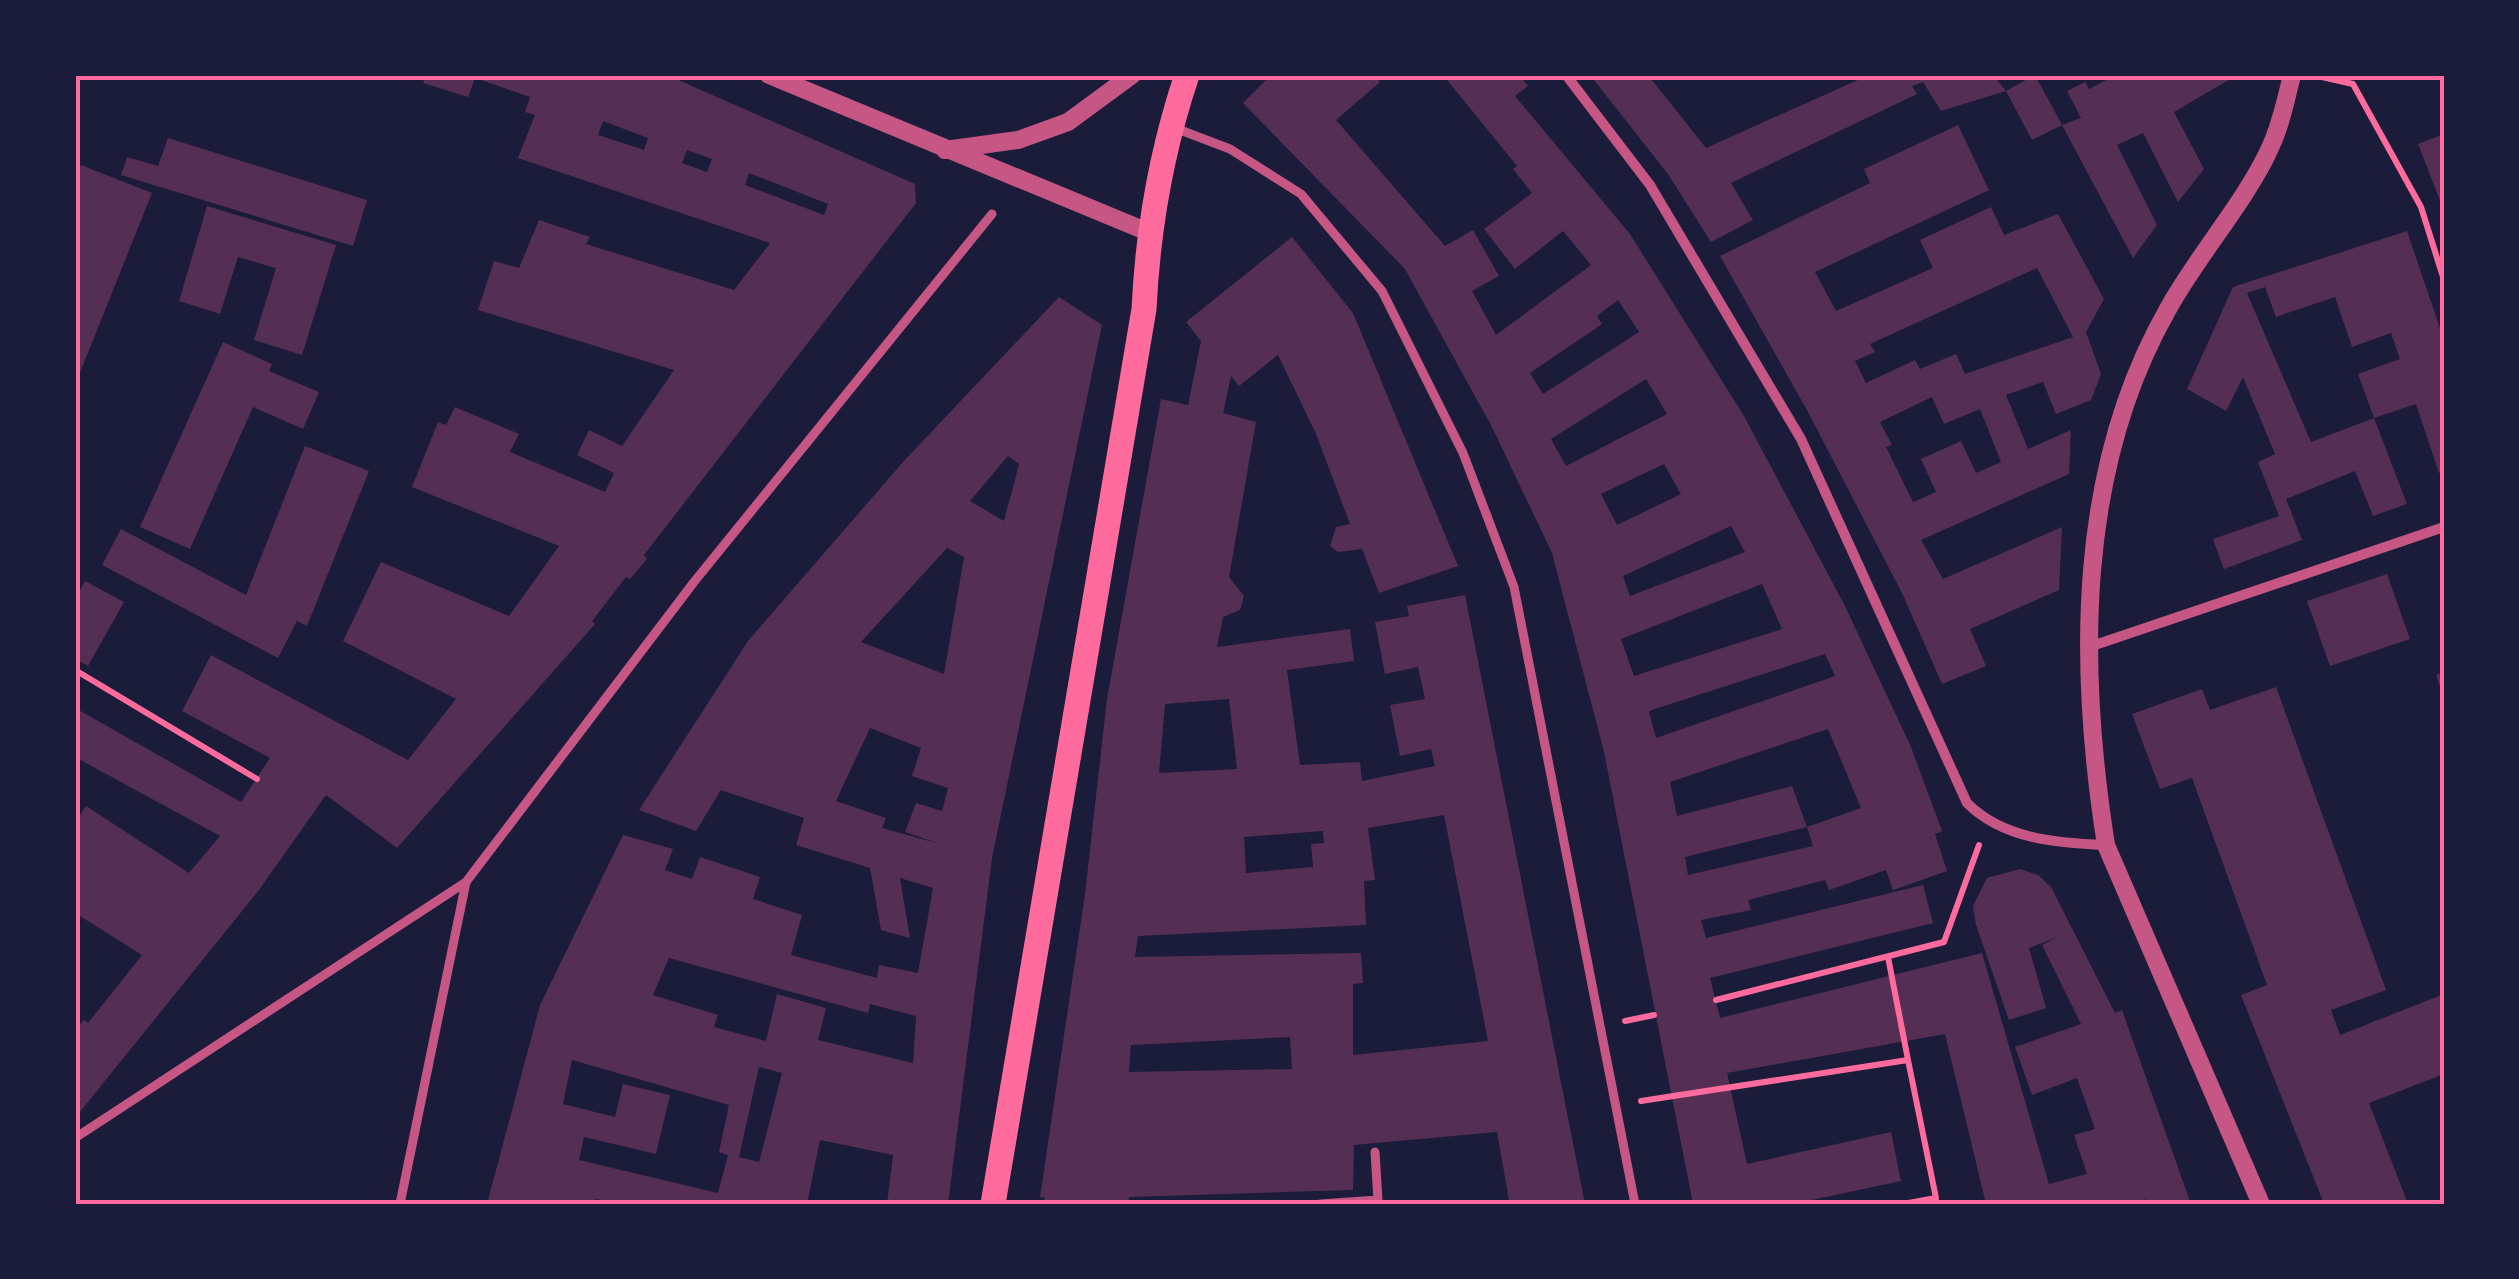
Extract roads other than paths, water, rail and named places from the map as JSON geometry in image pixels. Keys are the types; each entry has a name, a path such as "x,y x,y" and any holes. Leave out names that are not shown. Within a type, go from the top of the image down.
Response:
{"main road":[{"path":"993,1204 1144,309 1148,232 1169,126 1187,75"}],"street":[{"path":"769,75 1148,232"},
{"path":"945,150 1018,140 1081,117 1132,75"},
{"path":"1566,75 1650,185 1801,439 1967,803 1987,824 2041,839 2106,845"},
{"path":"2261,1204 2106,845 2096,784 2089,647 2101,490 2122,410 2167,310 2270,150 2292,75"},
{"path":"1169,126 1210,139 1301,194 1382,291 1463,453 1514,587 1635,1204"},
{"path":"75,1138 466,882 694,582 992,214"},
{"path":"2089,647 2444,527"},
{"path":"400,1204 466,882"},
{"path":"1320,1204 1378,1200 1375,1152"}]}
